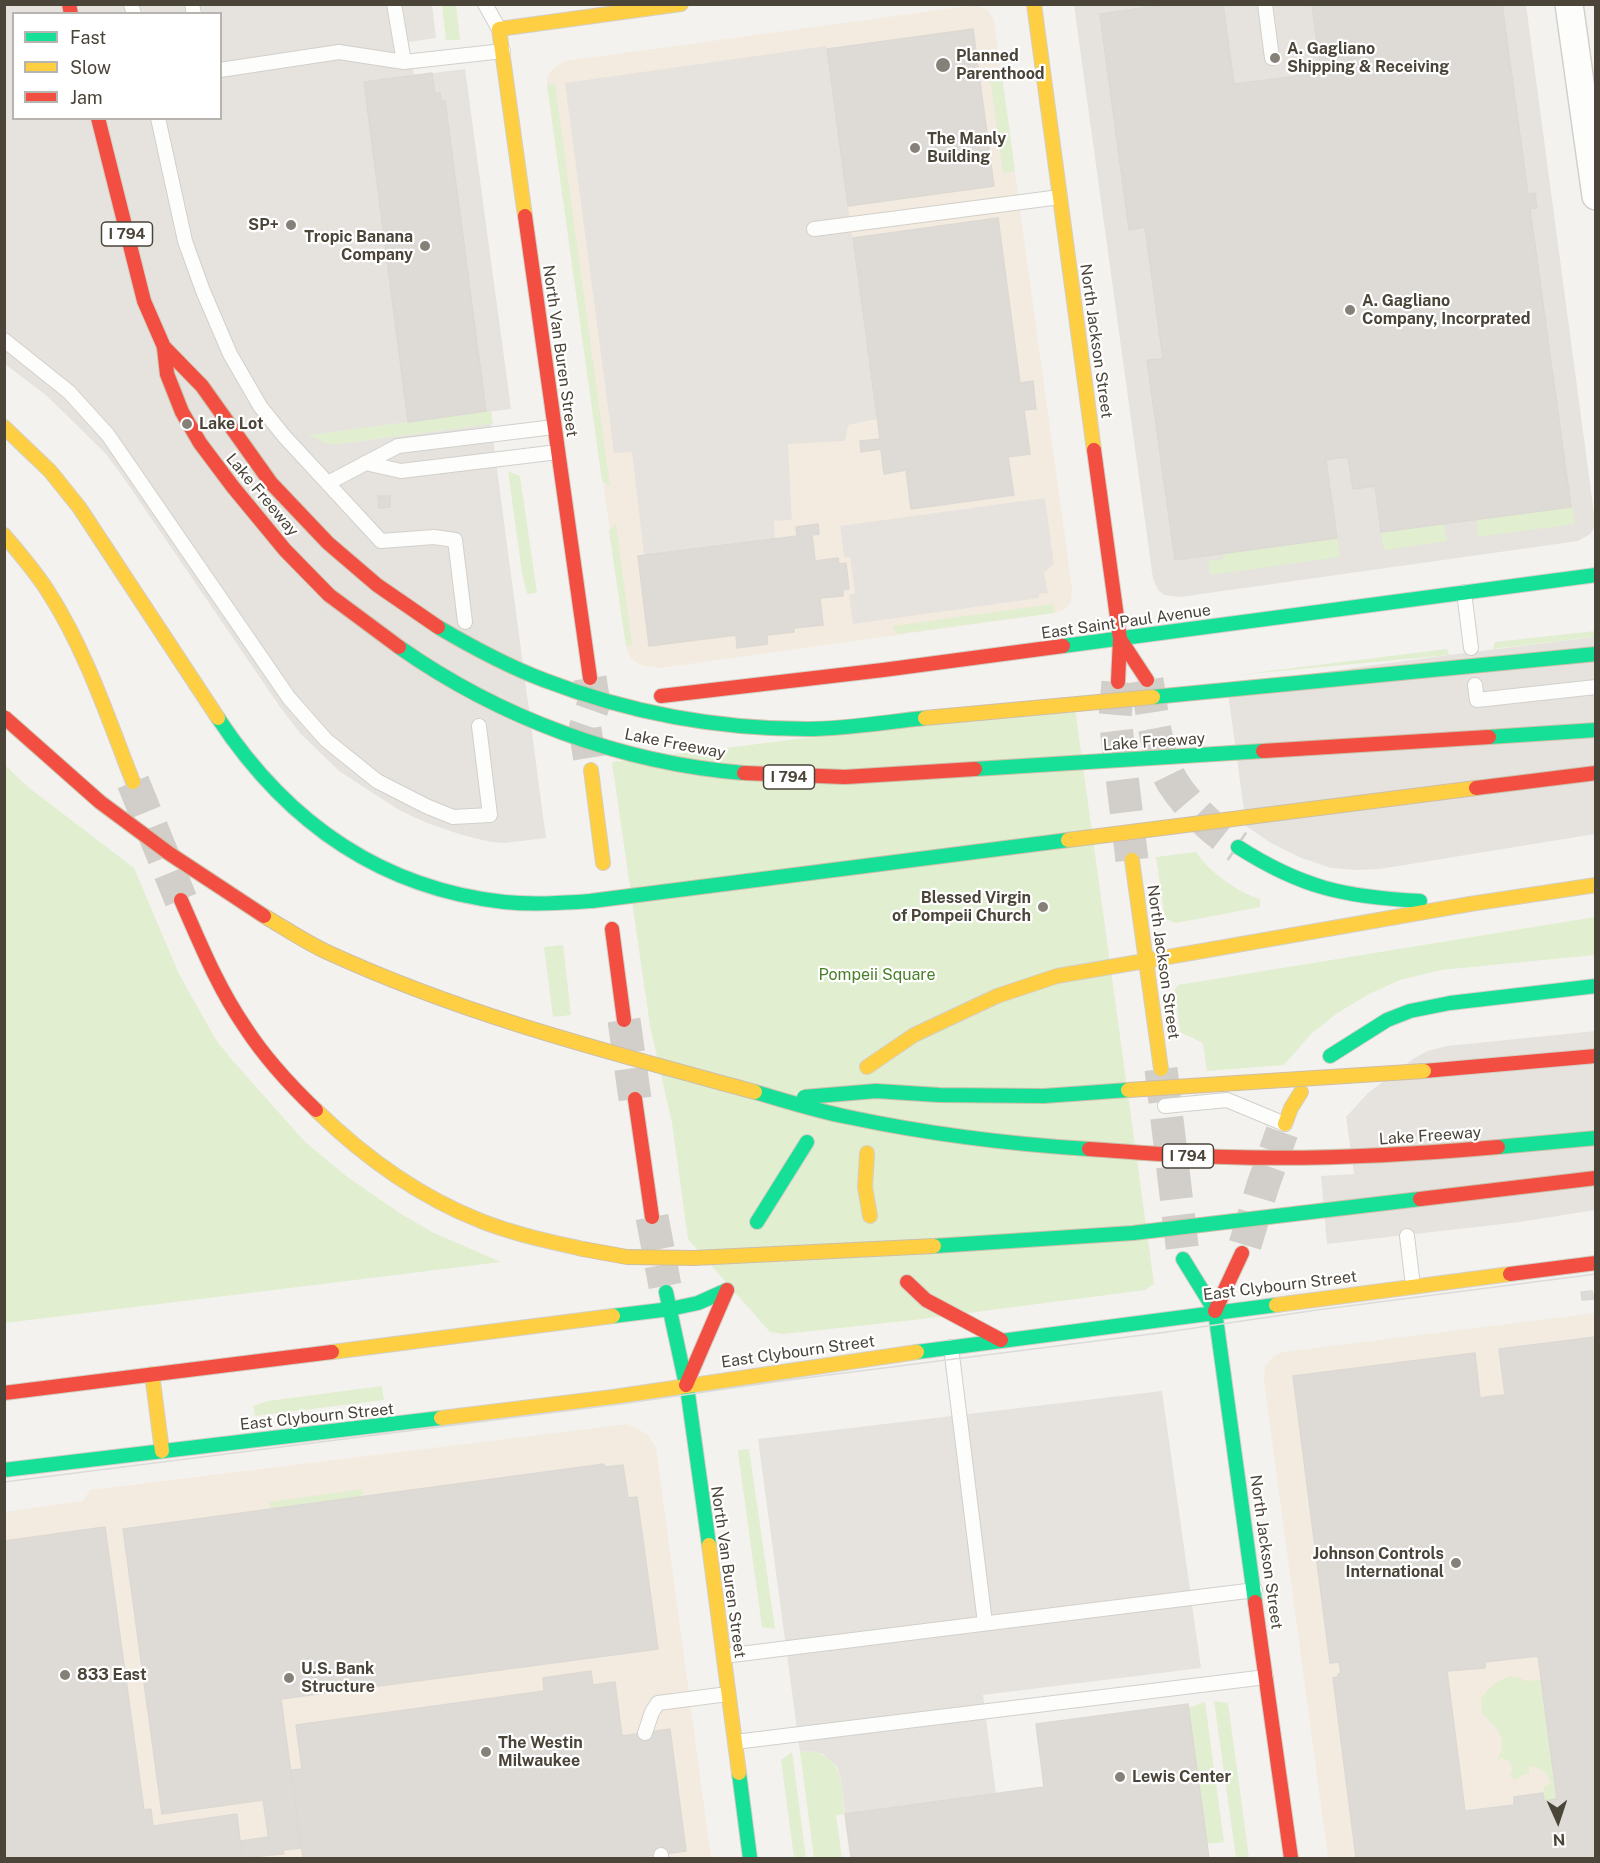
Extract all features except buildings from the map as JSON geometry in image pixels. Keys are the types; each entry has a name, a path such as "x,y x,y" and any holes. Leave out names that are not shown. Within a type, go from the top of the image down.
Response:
{"main road":[{"path":"499,29 681,4"},
{"name":"North Jackson Street","path":"1034,4 1120,639 1118,682"},
{"name":"North Van Buren Street","path":"499,29 590,678"},
{"name":"Lake Freeway","path":"99,120 144,301 164,347 167,377 181,409 205,452 270,532 331,596 406,654 484,698 572,736 637,756 694,768 786,777 845,777 1596,730"},
{"path":"164,347 201,384 253,460 280,494 321,537 370,582 417,615 466,645 502,663 571,691 648,711 732,725 809,729 1596,654"},
{"path":"4,427 50,471 80,507 202,695 235,744 257,771 296,810 334,839 376,864 448,892 503,902 580,902 651,895 1596,773"},
{"path":"4,535 54,600 82,656 133,782"},
{"name":"East Saint Paul Avenue","path":"661,696 1120,639 1596,575"},
{"path":"1120,639 1147,680"},
{"name":"Lake Freeway","path":"4,717 100,802 170,854 249,908 325,951 430,996 554,1037 846,1117 939,1134 1024,1145 1226,1157 1348,1157 1482,1149 1596,1138"},
{"path":"591,770 603,863"},
{"path":"1238,847 1302,882 1353,894 1409,901 1470,904"},
{"name":"North Jackson Street","path":"1132,860 1161,1069"},
{"path":"867,1067 914,1035 997,996 1057,976 1470,904 1596,885"},
{"path":"181,900 227,999 254,1042 290,1085 332,1125 403,1181 464,1214 542,1240 627,1257 694,1258 798,1254 1133,1233 1596,1178"},
{"path":"612,929 624,1020"},
{"path":"1330,1056 1387,1020 1410,1011 1450,1003 1596,986"},
{"path":"888,1068 914,1035"},
{"path":"784,1099 876,1090 939,1095 1067,1095 1424,1071 1596,1056"},
{"path":"1285,1124 1301,1092"},
{"path":"635,1098 652,1217"},
{"path":"757,1222 807,1142"},
{"path":"867,1153 865,1187 870,1216"},
{"path":"1215,1311 1242,1253"},
{"name":"North Jackson Street","path":"1184,1259 1215,1311 1291,1858"},
{"name":"East Clybourn Street","path":"4,1470 406,1423 1215,1311 1596,1263"},
{"path":"907,1282 926,1300 1001,1340"},
{"path":"4,1393 670,1309 698,1303 727,1290 686,1386"},
{"name":"North Van Buren Street","path":"666,1292 686,1386 750,1858"},
{"path":"152,1374 162,1450"}],"street":[{"path":"1569,4 1596,196"}],"lane":[{"path":"394,4 404,62"},
{"path":"485,4 499,29"},
{"path":"1265,4 1272,58"},
{"path":"222,70 339,52 404,62 503,51"},
{"path":"158,120 185,241 230,354 260,406 284,436 381,541 434,537 455,540 465,622"},
{"path":"814,229 1060,197"},
{"path":"4,340 69,392 108,435 289,698 326,740 355,765 396,792 453,817 490,815 479,726"},
{"path":"328,483 398,446 554,427"},
{"path":"365,463 401,471 558,452"},
{"path":"1464,592 1471,648"},
{"path":"1475,685 1477,700 1596,687"},
{"path":"1165,1106 1227,1100 1285,1124"},
{"path":"1407,1236 1413,1286"},
{"path":"951,1347 985,1623"},
{"path":"723,1656 1255,1590"},
{"path":"735,1742 1267,1677"},
{"path":"645,1733 652,1712 658,1703 728,1694"}],"shaded area":[{"path":"1099,4 1170,5 1100,14"},
{"name":"Lake Lot","path":"4,5 432,5 436,38 409,42 414,76 364,83 408,422 309,435 327,444 339,444 491,424 546,838 504,843 462,835 399,810 339,771 300,733 280,707 105,453 47,396 5,364"},
{"path":"975,5 987,9 994,20 1072,588 1071,602 1064,610 1054,613 661,668 643,666 631,659 626,646 547,82 548,76 554,68 565,61"},
{"name":"A. Gagliano Company, Incorprated","path":"1074,5 1526,5 1595,521 1590,534 1578,541 1180,597 1164,595 1158,590 1153,579"},
{"name":"A. Gagliano Shipping & Receiving","path":"1223,5 1312,5 1321,73 1234,84"},
{"path":"826,46 877,419 848,425 845,441 788,444 792,520 774,521 775,539 644,555 632,452 614,453 565,83"},
{"name":"Tropic Banana Company","path":"465,69 511,409 408,422 364,82"},
{"path":"1045,498 1054,564 1044,573 1048,593 1039,594 1039,598 853,624 849,595 855,593 850,557 844,557 840,526"},
{"path":"1595,637 1595,834 1380,869 1356,870 1331,868 1299,857 1271,843 1246,826 1227,685"},
{"path":"1595,1031 1595,1210 1520,1222 1327,1244 1321,1176 1354,1174 1346,1117 1368,1093 1427,1051 1447,1046"},
{"name":"Johnson Controls International","path":"1595,1313 1595,1858 1328,1858 1264,1381 1265,1366 1274,1356 1283,1352"},
{"path":"1162,1391 1201,1668 983,1695 996,1794 851,1857 841,1780 837,1766 823,1754 810,1751 800,1752 758,1439"},
{"path":"628,1424 647,1434 656,1447 711,1858 5,1858 4,1512 83,1501 90,1490"}],"green space":[{"path":"442,5 456,5 460,40 446,40"},
{"path":"1001,68 1015,171 1003,173 989,70"},
{"path":"555,84 610,486 602,481 547,85"},
{"path":"491,411 493,424 327,445 308,435"},
{"path":"508,471 520,476 537,593 527,594 522,573"},
{"path":"1573,506 1575,524 1478,537 1476,520"},
{"path":"616,524 632,645 626,646 609,531"},
{"path":"1444,524 1447,541 1384,550 1381,532"},
{"path":"1337,538 1340,557 1210,575 1208,561 1223,559 1223,554"},
{"path":"1053,604 1054,613 897,634 893,626"},
{"path":"1595,631 1595,637 1493,649 1495,642"},
{"path":"1447,649 1449,655 1237,675"},
{"name":"Pompeii Square","path":"1072,705 1075,708 1154,1284 1145,1290 914,1320 783,1334 770,1332 688,1239 672,1123 650,1026 612,762"},
{"path":"5,765 28,787 134,868 179,974 216,1040 305,1142 346,1176 401,1214 434,1233 501,1262 5,1323"},
{"path":"1196,852 1225,880 1243,892 1260,899 1260,907 1176,923 1165,919 1156,857"},
{"path":"1595,917 1595,955 1441,970 1400,980 1367,995 1336,1014 1311,1034 1284,1065 1207,1071 1203,1043 1180,1032 1175,989 1178,985"},
{"path":"563,945 571,1015 553,1017 544,947"},
{"path":"382,1386 384,1400 255,1416 253,1406 268,1401"},
{"path":"749,1449 775,1629 762,1627 738,1452 738,1450"},
{"path":"362,1489 363,1497 271,1509 269,1502"},
{"path":"1511,1676 1526,1681 1541,1680 1557,1799 1544,1801 1544,1786 1551,1784 1543,1771 1529,1766 1529,1774 1522,1775 1515,1780 1510,1776 1513,1769 1509,1760 1502,1758 1497,1760 1501,1752 1502,1739 1500,1733 1482,1713 1481,1698 1496,1682"},
{"path":"1214,1701 1228,1703 1249,1858 1236,1858"},
{"path":"1205,1702 1224,1842 1206,1844 1188,1708"},
{"path":"810,1751 830,1759 839,1774 845,1814 836,1815 842,1858 814,1858 800,1752"},
{"path":"792,1752 806,1858 794,1858 781,1760"}],"tunnel":[{"path":"590,678 594,703 585,729 591,767"},
{"path":"1147,680 1159,747 1167,772 1173,783 1202,818 1238,847"},
{"path":"1118,682 1115,718 1132,860"},
{"path":"133,782 181,900"},
{"path":"624,1020 635,1099"},
{"path":"1161,1069 1183,1254"},
{"path":"1245,1245 1282,1132"},
{"path":"652,1217 665,1286"}],"tram line":[{"path":"4,1482 621,1404 1596,1274"}],"traffic: fast":[{"path":"1063,646 1596,575"},
{"path":"438,627 517,669 575,691 640,710 740,726 807,729 851,727 925,718"},
{"path":"399,647 478,695 563,733 652,759 698,768 744,773"},
{"path":"1153,697 1596,654"},
{"path":"218,718 245,755 274,788 306,818 340,843 377,865 417,882 459,894 504,902 537,904 591,901"},
{"path":"1489,737 1596,730"},
{"path":"975,769 1263,751"},
{"path":"591,901 1068,840"},
{"path":"1238,847 1283,872 1325,888 1369,897 1420,901"},
{"path":"1330,1056 1387,1020 1410,1011 1450,1003 1596,986"},
{"path":"804,1097 876,1091 939,1095 1044,1096 1128,1090"},
{"path":"755,1092 825,1112 878,1123 998,1141 1089,1149"},
{"path":"1498,1147 1596,1138"},
{"path":"757,1222 807,1142"},
{"path":"934,1246 1133,1233 1420,1199"},
{"path":"1183,1259 1215,1311 1255,1602"},
{"path":"613,1316 698,1303 727,1290"},
{"path":"666,1292 688,1394 709,1545"},
{"path":"917,1352 1276,1305"},
{"path":"4,1470 441,1418"},
{"path":"739,1773 750,1858"}],"traffic: slow":[{"path":"525,216 499,29 681,4"},
{"path":"1034,4 1094,450"},
{"path":"4,427 50,471 79,507 218,718"},
{"path":"4,535 44,585 62,615 96,685 133,782"},
{"path":"925,718 1153,697"},
{"path":"591,770 603,863"},
{"path":"1068,840 1476,788"},
{"path":"1132,860 1161,1069"},
{"path":"1145,961 1470,904 1596,885"},
{"path":"264,916 327,952 379,975 485,1014 755,1092"},
{"path":"867,1067 914,1035 997,996 1057,976 1145,961"},
{"path":"1128,1090 1424,1071"},
{"path":"1285,1124 1301,1092"},
{"path":"316,1110 373,1159 436,1200 493,1226 583,1249"},
{"path":"867,1153 865,1187 870,1216"},
{"path":"583,1249 627,1257 694,1258 934,1246"},
{"path":"1276,1305 1510,1274"},
{"path":"332,1352 613,1316"},
{"path":"441,1418 613,1397 917,1352"},
{"path":"152,1374 162,1451"},
{"path":"709,1545 739,1773"}],"traffic: jam":[{"path":"69,4 71,12"},
{"path":"99,120 144,301 164,347"},
{"path":"525,216 590,678"},
{"path":"164,347 167,374 182,412 200,443 233,487 285,550 329,595 399,647"},
{"path":"164,347 202,386 271,483 328,543 377,585 438,627"},
{"path":"1094,450 1120,639 1118,682"},
{"path":"1120,639 1147,680"},
{"path":"661,696 1063,646"},
{"path":"4,717 100,802 170,854 264,916"},
{"path":"1263,751 1489,737"},
{"path":"744,773 845,777 975,769"},
{"path":"1476,788 1596,773"},
{"path":"181,900 210,965 235,1012 269,1060 316,1110"},
{"path":"612,929 624,1020"},
{"path":"1424,1071 1596,1056"},
{"path":"635,1099 652,1217"},
{"path":"1089,1149 1175,1155 1294,1158 1498,1147"},
{"path":"1420,1199 1596,1178"},
{"path":"1215,1311 1242,1253"},
{"path":"1510,1274 1596,1263"},
{"path":"907,1282 926,1300 1001,1340"},
{"path":"686,1385 727,1290"},
{"path":"4,1393 332,1352"},
{"path":"1255,1602 1291,1858"}],"place":[{"name":"A. Gagliano Shipping & Receiving","path":"1275,58"},
{"name":"Planned Parenthood","path":"943,65"},
{"name":"The Manly Building","path":"915,148"},
{"name":"SP+","path":"291,225"},
{"name":"Tropic Banana Company","path":"425,246"},
{"name":"A. Gagliano Company, Incorprated","path":"1350,310"},
{"name":"Lake Lot","path":"187,424"},
{"name":"Blessed Virgin of Pompeii Church","path":"1043,907"},
{"name":"Johnson Controls International","path":"1456,1563"},
{"name":"833 East","path":"65,1675"},
{"name":"U.S. Bank Structure","path":"289,1678"},
{"name":"The Westin Milwaukee","path":"486,1752"},
{"name":"Lewis Center","path":"1120,1777"}]}
